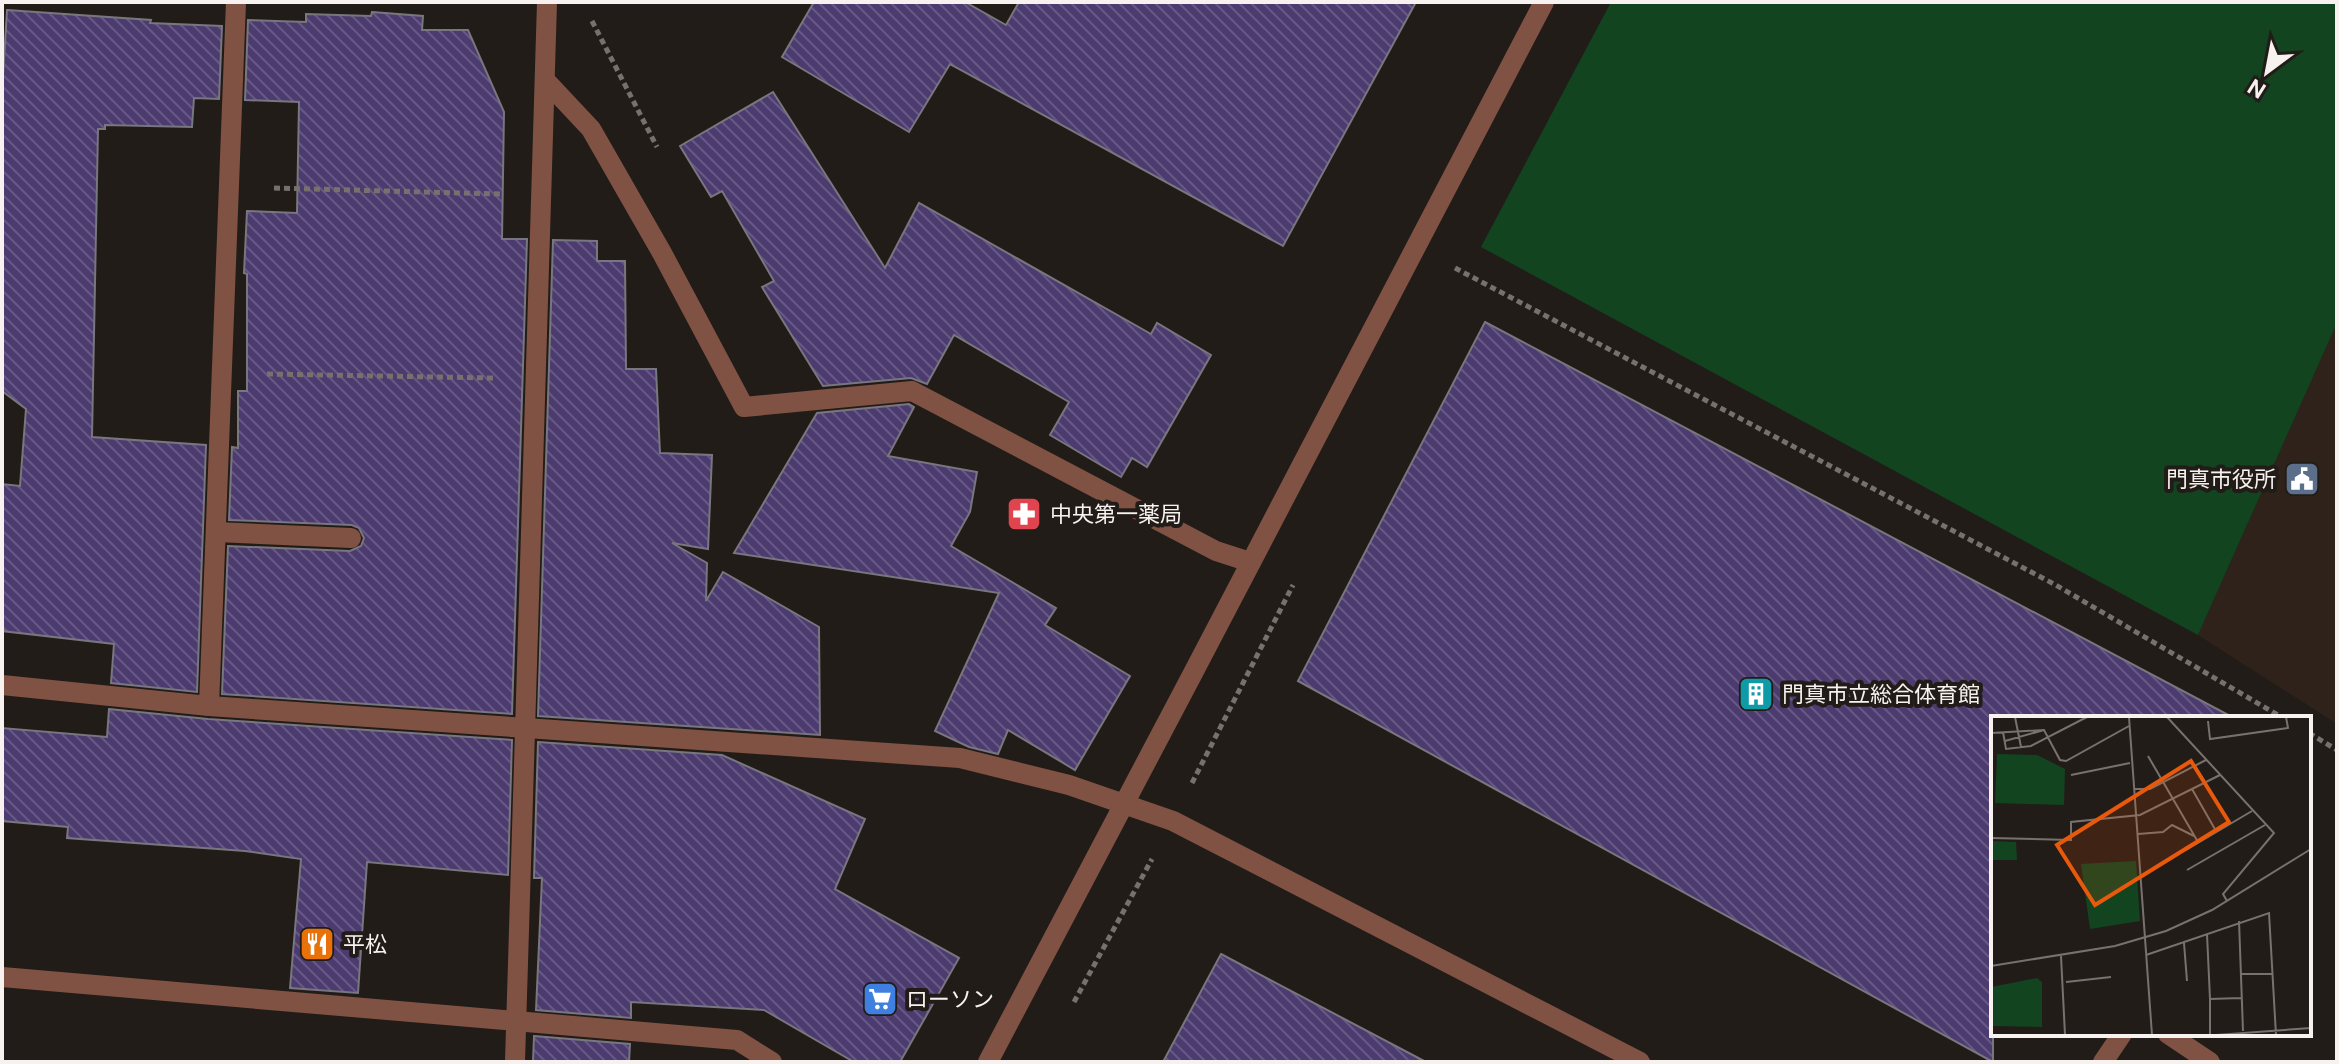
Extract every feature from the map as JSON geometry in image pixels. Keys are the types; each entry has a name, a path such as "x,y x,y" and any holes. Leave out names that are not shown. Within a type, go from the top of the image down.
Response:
{"street":[{"path":"209,706 236,2"},
{"path":"515,1062 547,2"},
{"path":"988,1062 1126,805 1544,2"},
{"path":"545,80 591,129 662,253 744,407 912,391 1216,551 1250,562"},
{"path":"216,532 351,538"},
{"path":"2,685 209,706 960,758 1069,785 1173,821 1640,1062"},
{"path":"2,977 737,1040 772,1062"},
{"path":"2103,1062 2121,1036"},
{"path":"2171,1036 2210,1062"}],"path":[{"path":"229,187 542,195"},
{"path":"1417,242 1454,267 2054,584 2280,716"},
{"path":"222,373 536,379"},
{"path":"2311,734 2337,750"}],"shaded area":[{"name":"門真市役所","path":"2337,323 2337,724 2198,635"}],"green space":[{"path":"1611,2 2337,2 2337,323 2198,635 1481,247"}],"building":[{"path":"814,2 965,2 1006,25 1019,2 1416,2 1283,246 950,64 909,132 782,57"},
{"path":"7,10 222,26 219,99 194,98 192,127 105,125 105,129 98,129 92,437 206,445 197,692 111,683 114,644 2,631 2,484 20,486 26,409 2,391 2,92"},
{"path":"372,12 423,16 422,30 468,30 504,112 502,239 527,239 512,714 222,694 228,546 350,551 361,546 364,538 359,528 352,525 229,520 232,447 238,448 238,391 247,391 247,274 244,273 247,211 297,213 299,102 245,100 248,20 306,22 306,14 371,16"},
{"path":"773,92 885,268 919,203 1151,334 1157,323 1211,355 1147,467 1132,458 1121,477 1050,435 1069,402 954,335 927,384 911,378 823,386 762,287 774,281 722,191 711,197 680,146"},
{"path":"553,240 597,241 597,261 625,261 626,369 656,369 660,453 712,455 708,549 672,543 707,563 706,601 723,572 819,627 820,735 538,716"},
{"name":"門真市立総合体育館","path":"1485,322 2230,716 1991,716 1993,1062 1298,681"},
{"path":"909,404 914,407 888,456 977,472 970,512 951,546 1056,608 1045,625 1130,676 1075,770 1008,730 998,754 969,747 935,731 999,593 734,553 817,413"},
{"path":"109,709 512,740 508,875 367,862 358,993 290,988 301,859 245,851 67,838 68,827 2,821 2,728 107,737"},
{"path":"538,742 722,755 865,819 835,889 959,958 900,1062 854,1062 764,1010 631,1002 631,1018 536,1010 542,878 534,878"},
{"path":"1221,954 1426,1062 1163,1062"},
{"path":"534,1036 630,1044 629,1062 533,1062"}],"place":[{"name":"門真市役所","path":"2302,479"},
{"name":"中央第一薬局","path":"1024,514"},
{"name":"門真市立総合体育館","path":"1756,694"},
{"name":"平松","path":"317,944"},
{"name":"ローソン","path":"880,999"}]}
